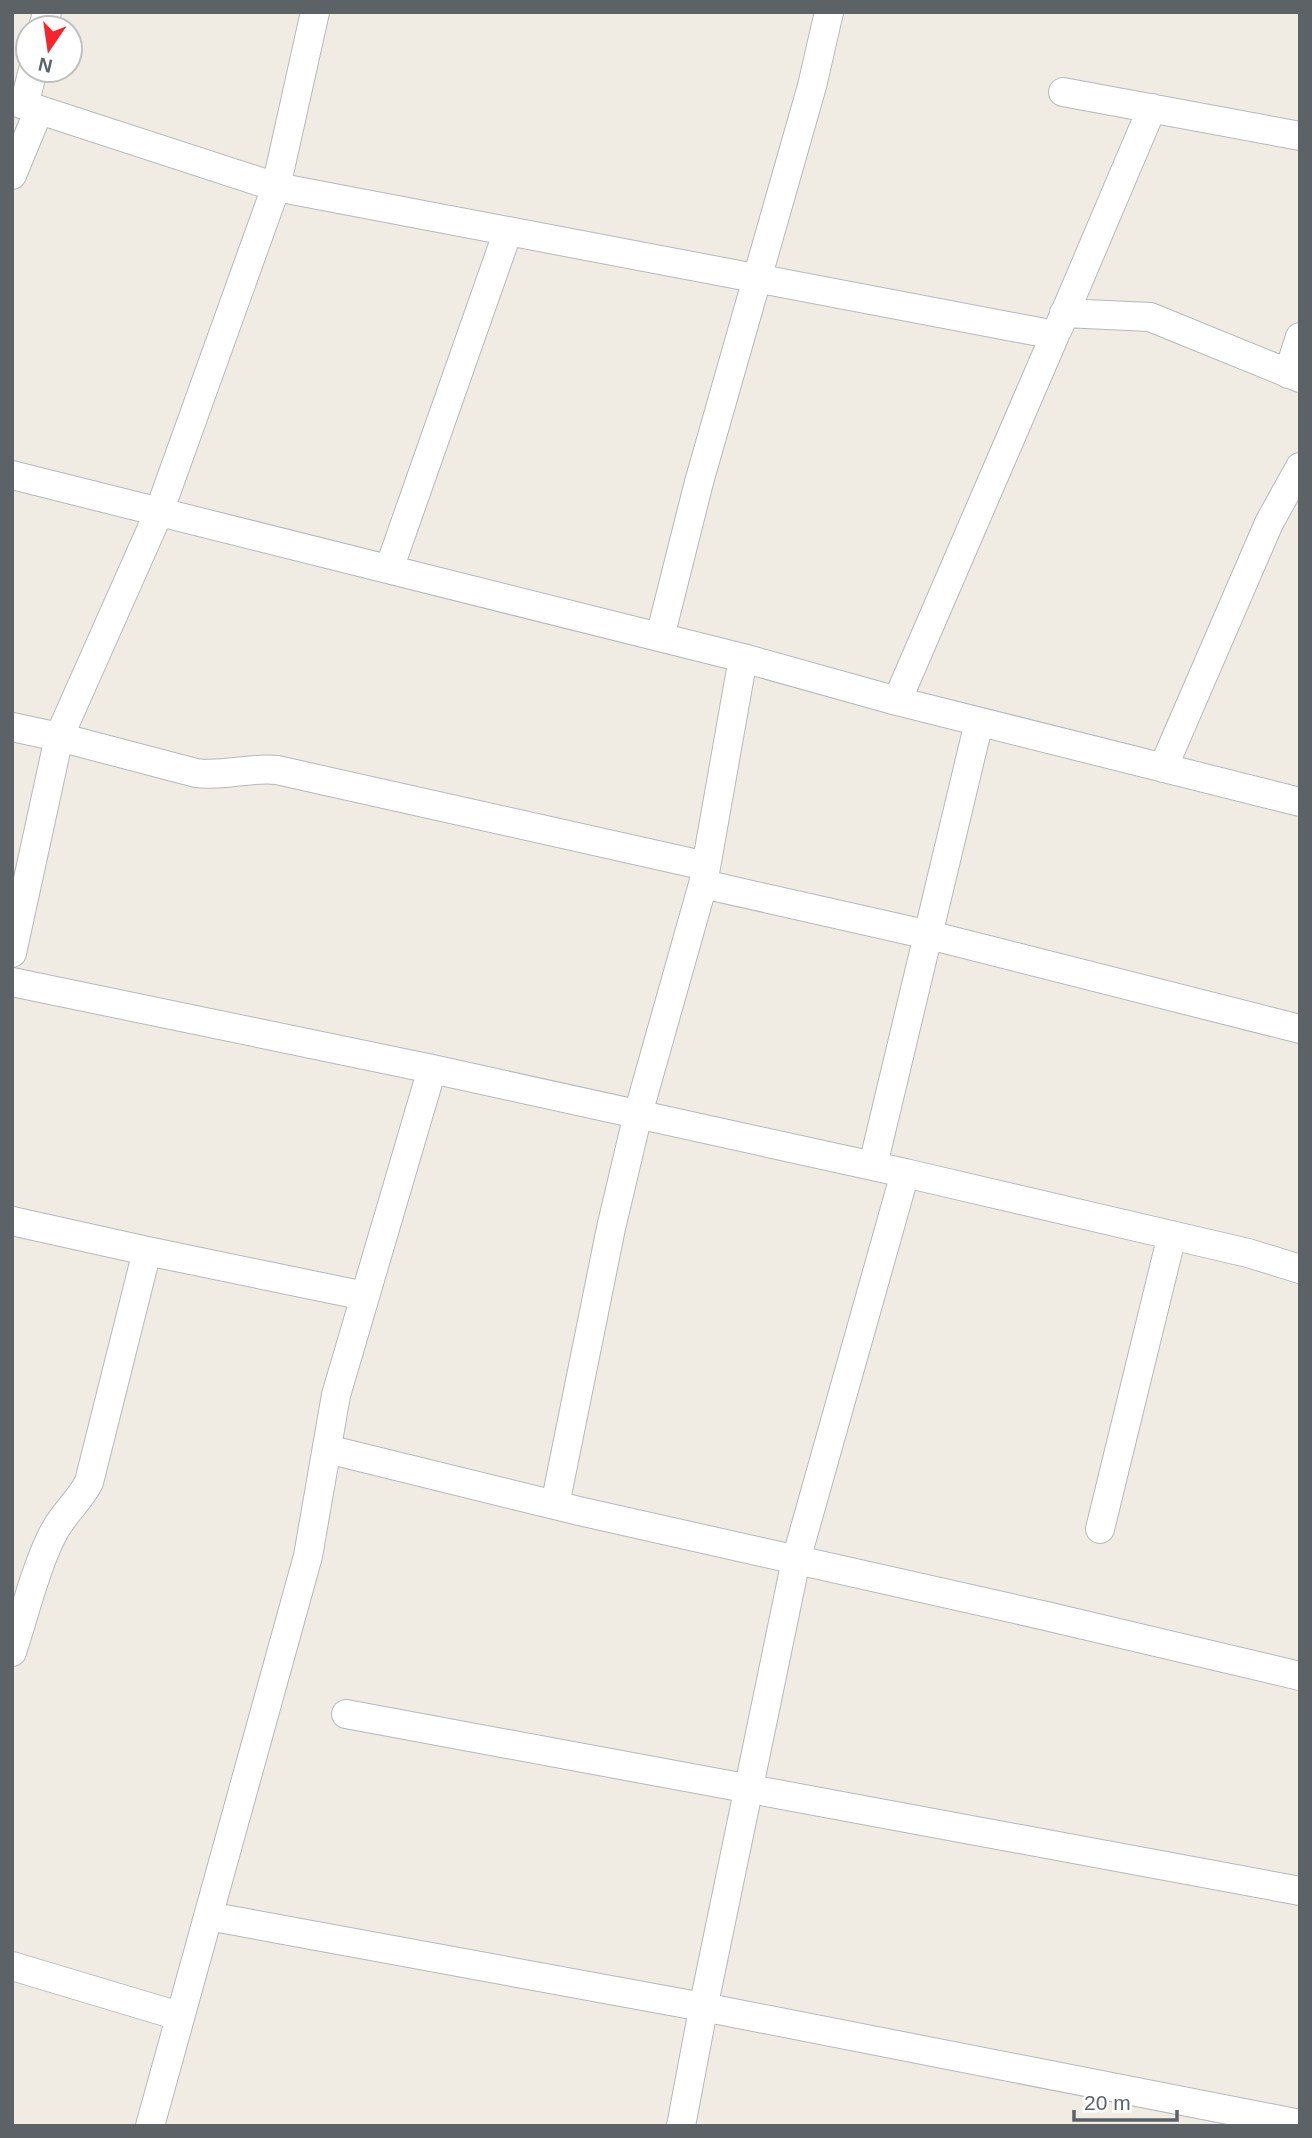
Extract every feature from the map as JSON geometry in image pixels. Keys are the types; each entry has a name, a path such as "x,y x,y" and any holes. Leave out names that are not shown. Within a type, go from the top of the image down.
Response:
{"street":[{"path":"12,953 59,737 159,512 275,187 315,12"},
{"path":"660,636 699,482 812,86 829,12"},
{"path":"12,175 30,84"},
{"path":"1063,92 1300,136"},
{"path":"25,105 275,187 756,277 1060,324 1150,317 1294,376 1300,337"},
{"path":"897,701 1152,108"},
{"path":"389,569 508,231"},
{"path":"1164,768 1269,523 1300,467"},
{"path":"12,475 743,657 897,701 1300,802"},
{"path":"555,1505 611,1228 638,1114 705,875 743,657"},
{"path":"873,1165 979,722"},
{"path":"12,727 196,773 219,775 252,769 277,770 705,875 1300,1029"},
{"path":"12,982 432,1069 873,1165 1248,1252 1300,1269"},
{"path":"150,2126 308,1556 336,1395 432,1069"},
{"path":"681,2126 703,2007 796,1560 905,1173"},
{"path":"12,1220 146,1251 365,1296"},
{"path":"1100,1529 1172,1235"},
{"path":"13,1650 47,1547 89,1482 146,1251"},
{"path":"327,1448 555,1505 1300,1676"},
{"path":"346,1714 1300,1891"},
{"path":"208,1916 703,2007 1300,2124"},
{"path":"12,1966 179,2016"}]}
